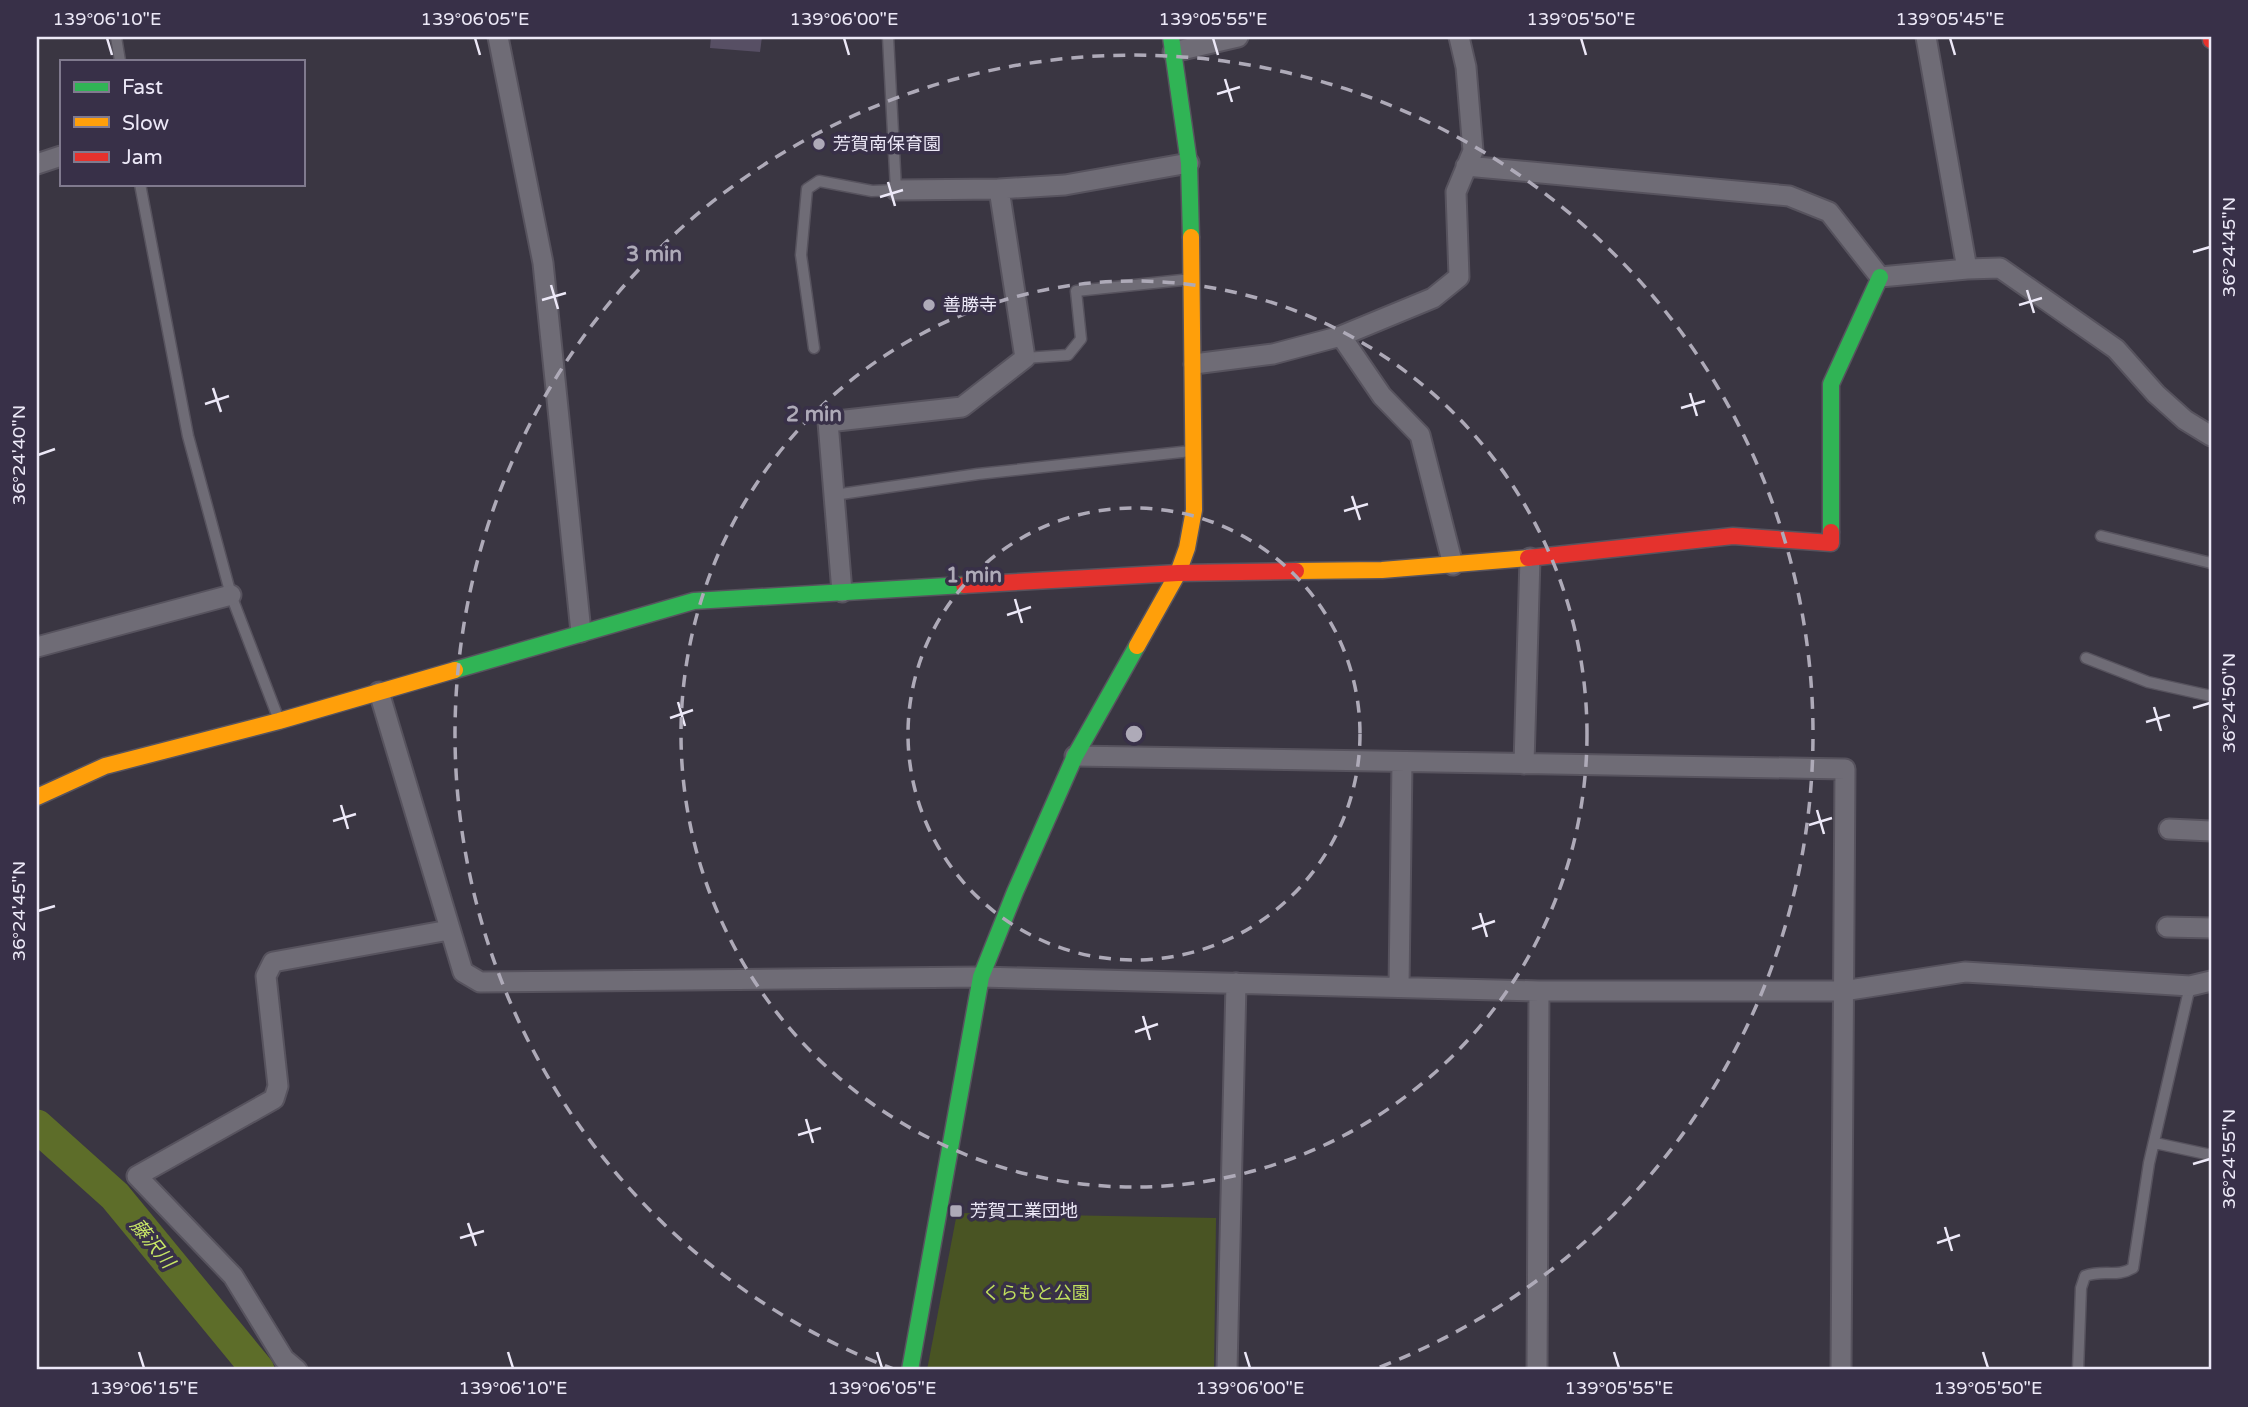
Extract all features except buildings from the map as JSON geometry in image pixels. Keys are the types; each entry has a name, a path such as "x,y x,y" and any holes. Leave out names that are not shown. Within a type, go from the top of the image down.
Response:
{"street":[{"path":"498,37 543,263 580,632"},
{"path":"910,1370 981,977 1075,756 1178,573 1187,548 1194,510 1193,279 1189,163 1172,44 1238,37"},
{"path":"1194,364 1273,355 1341,336 1433,298 1460,276 1456,192 1473,151 1466,67 1459,37"},
{"path":"1926,37 1967,268"},
{"path":"37,164 60,156"},
{"path":"896,190 1065,185 1189,163"},
{"path":"1466,166 1788,196 1829,212 1880,277"},
{"path":"842,592 828,422 962,407 1025,358 999,189"},
{"path":"1880,277 1967,268 2000,268 2116,349 2156,394 2185,420 2211,436"},
{"path":"37,797 105,766 279,721 694,601 1178,573 1382,570 1530,558 1732,536 1830,543 1831,384 1880,277"},
{"path":"1341,336 1382,396 1420,435 1453,565"},
{"path":"1524,764 1530,558"},
{"path":"37,647 231,595"},
{"path":"379,692 463,972 480,982 981,977 1539,991 1843,991 1965,972 2190,986 2211,981"},
{"path":"1075,756 1845,769 1841,1370"},
{"path":"1399,987 1402,762"},
{"path":"2169,828 2211,831"},
{"path":"2167,927 2211,928"},
{"path":"297,1370 284,1359 233,1276 137,1176 274,1098 278,1086 266,976 273,962 449,930"},
{"path":"1227,1370 1236,983"},
{"path":"1537,1370 1539,991"}],"lane":[{"path":"116,37 120,60"},
{"path":"814,348 801,255 807,189 819,181 872,191 896,190 888,37"},
{"path":"140,186 188,436 231,595 279,721"},
{"path":"1025,358 1069,355 1082,339 1076,290 1193,279"},
{"path":"834,495 978,474 1195,451"},
{"path":"2101,536 2211,563"},
{"path":"2086,658 2148,682 2211,696"},
{"path":"2078,1370 2081,1288 2085,1276 2099,1271 2122,1274 2133,1268 2155,1143 2190,986"},
{"path":"2155,1143 2211,1155"}],"green space":[{"name":"くらもと公園","path":"957,1213 1216,1218 1214,1370 927,1370"}],"waterway":[{"name":"藤沢川","path":"37,1126 115,1196 258,1370"}],"traffic: fast":[{"path":"1171,37 1189,163 1191,237"},
{"path":"1831,532 1831,384 1880,277"},
{"path":"455,670 694,601 964,585"},
{"path":"910,1370 981,977 1075,756 1137,646"}],"traffic: slow":[{"path":"1137,646 1178,573 1187,548 1194,510 1191,237"},
{"path":"1296,571 1382,570 1528,558"},
{"path":"37,797 105,766 279,721 455,670"}],"traffic: jam":[{"path":"1528,558 1733,536 1831,543 1831,532"},
{"path":"964,585 1178,573 1296,571"}],"place":[{"name":"芳賀南保育園","path":"819,144"},
{"name":"善勝寺","path":"929,305"},
{"name":"芳賀工業団地","path":"956,1211"}]}
